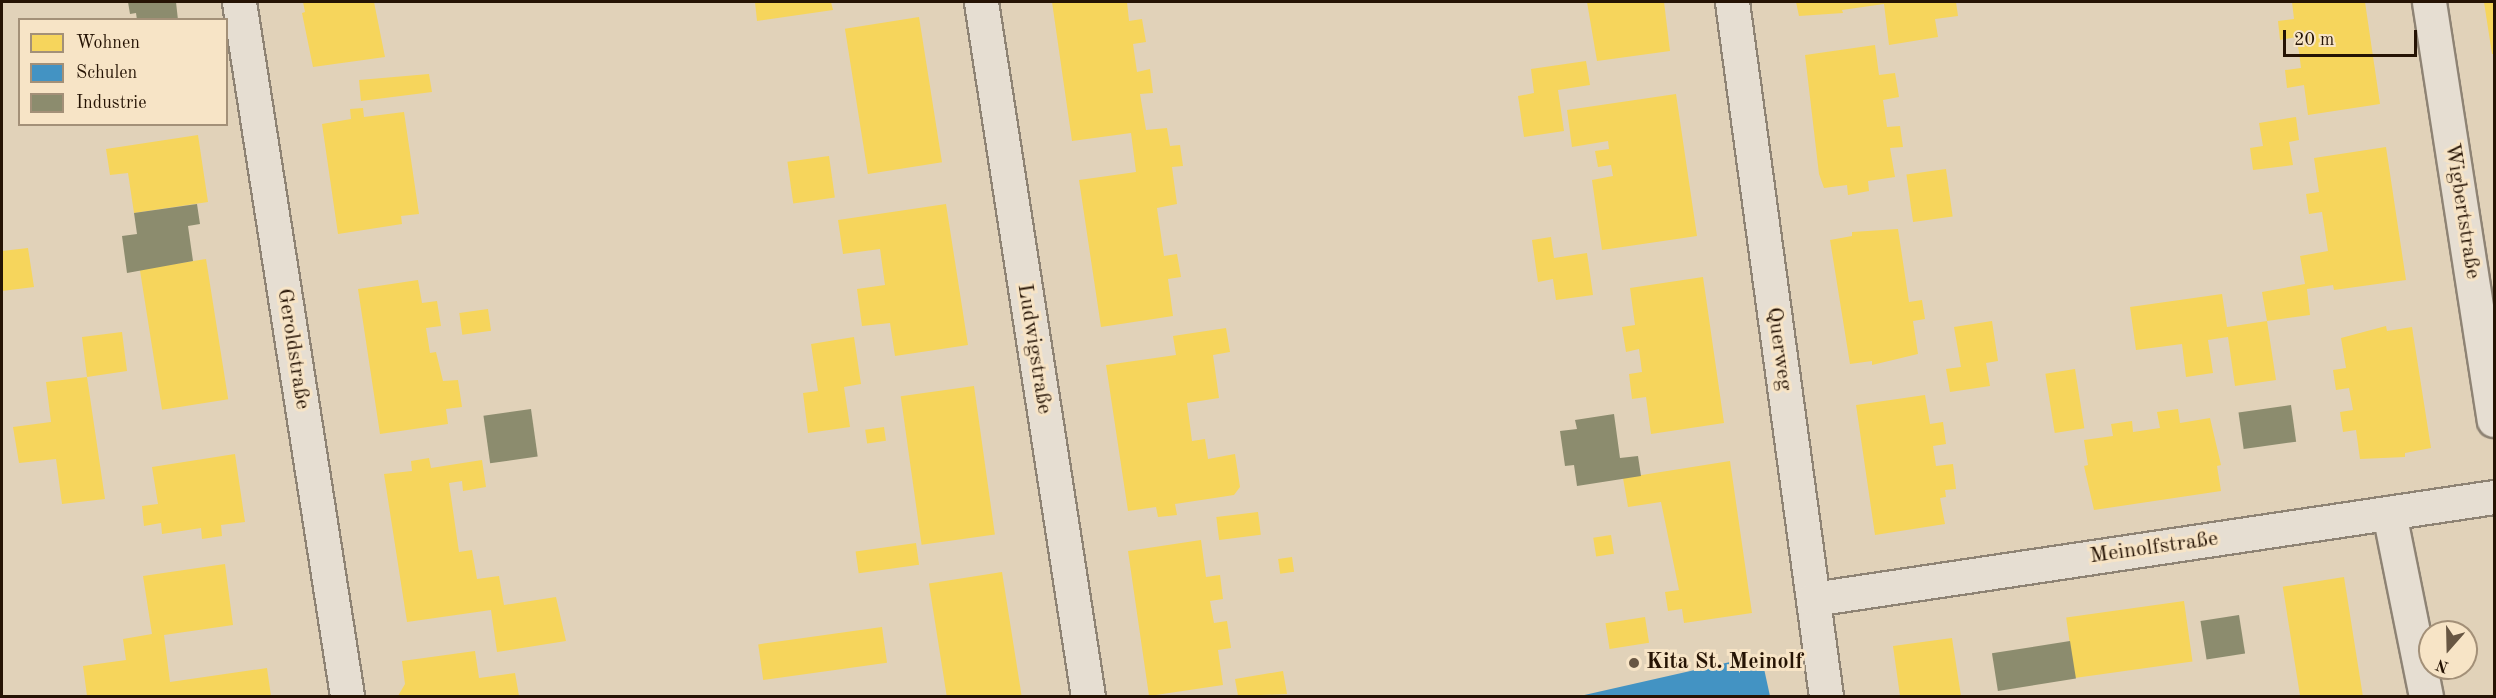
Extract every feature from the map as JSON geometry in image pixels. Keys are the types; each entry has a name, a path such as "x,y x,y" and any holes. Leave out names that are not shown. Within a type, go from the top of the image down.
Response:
{"street":[{"name":"Geroldstraße","path":"239,2 347,696"},
{"name":"Ludwigstraße","path":"981,2 1088,696"},
{"name":"Querweg","path":"1732,2 1826,696"},
{"name":"Wigbertstraße","path":"2429,2 2494,420"},
{"name":"Meinolfstraße","path":"1813,599 2494,497"},
{"path":"2389,513 2426,696"}],"building: Wohnen":[{"path":"303,2 374,2 385,57 313,67 302,13 305,12"},
{"path":"755,2 831,2 833,10 757,21"},
{"path":"1052,2 1127,2 1129,21 1142,19 1146,42 1133,44 1137,72 1150,69 1153,93 1140,94 1146,130 1167,128 1170,146 1180,145 1183,166 1172,167 1177,204 1157,208 1164,256 1177,254 1181,277 1168,279 1173,316 1101,327 1079,180 1136,172 1131,133 1072,141"},
{"path":"1587,2 1664,2 1670,51 1597,61"},
{"path":"1796,2 1956,2 1958,16 1935,19 1938,37 1889,45 1884,4 1842,10 1843,13 1799,16"},
{"path":"2292,2 2365,2 2380,104 2308,115 2304,85 2287,88 2285,70 2301,68 2296,37 2280,40 2278,21 2294,19"},
{"path":"2484,2 2494,2 2494,54 2492,54"},
{"path":"919,17 942,162 868,174 845,29"},
{"path":"1875,45 1879,75 1895,73 1899,97 1883,100 1887,127 1900,126 1903,147 1890,148 1895,177 1868,181 1869,191 1848,195 1847,185 1824,188 1819,174 1805,55"},
{"path":"1586,61 1590,85 1558,90 1564,131 1524,137 1518,96 1534,93 1531,69"},
{"path":"429,74 432,92 361,101 359,80"},
{"path":"1676,94 1697,236 1602,250 1592,180 1613,176 1611,165 1598,167 1595,151 1609,149 1608,141 1572,147 1567,110"},
{"path":"363,108 364,117 404,112 419,214 401,216 402,224 338,234 322,124 351,119 350,109"},
{"path":"2296,117 2299,140 2289,142 2293,165 2253,170 2250,148 2263,146 2259,123"},
{"path":"198,135 208,202 134,213 128,173 110,175 106,149"},
{"path":"2386,147 2406,280 2334,290 2333,285 2307,289 2310,315 2267,321 2262,292 2305,284 2300,256 2328,251 2322,212 2309,214 2306,194 2319,192 2314,158"},
{"path":"829,156 835,198 793,203 787,162"},
{"path":"1946,169 1953,217 1913,222 1906,175"},
{"path":"946,204 968,345 895,356 890,323 862,326 857,289 885,285 880,249 843,254 838,220"},
{"path":"1898,229 1909,302 1922,300 1925,319 1913,321 1918,354 1872,365 1872,361 1850,364 1830,240 1852,236 1852,232"},
{"path":"1551,237 1554,258 1587,253 1593,295 1556,300 1553,279 1538,282 1532,240"},
{"path":"28,248 34,287 2,291 2,251"},
{"path":"206,259 228,399 162,410 140,269"},
{"path":"1703,277 1724,423 1651,434 1646,397 1632,399 1629,374 1642,372 1639,349 1626,352 1622,327 1635,325 1630,288"},
{"path":"418,280 422,303 437,301 441,326 426,328 430,353 436,352 443,381 458,380 462,407 446,409 448,424 380,434 358,289"},
{"path":"2222,294 2227,327 2267,321 2276,380 2235,386 2228,337 2208,340 2213,373 2186,377 2182,344 2136,350 2130,307"},
{"path":"488,309 491,331 462,335 459,313"},
{"path":"1992,321 1998,361 1986,363 1990,386 1950,392 1946,369 1961,367 1954,327"},
{"path":"2386,326 2387,331 2412,327 2431,448 2405,453 2405,457 2360,459 2356,430 2343,432 2340,412 2353,410 2349,388 2336,390 2333,370 2346,368 2341,338"},
{"path":"1226,328 1230,352 1213,355 1219,398 1187,403 1192,441 1205,439 1208,459 1235,454 1240,487 1234,495 1175,504 1177,515 1158,517 1156,507 1128,511 1106,365 1176,355 1173,336"},
{"path":"122,332 127,371 87,377 82,337"},
{"path":"854,337 861,384 844,387 850,427 808,433 803,393 818,391 811,344"},
{"path":"2075,369 2084,428 2055,433 2045,374"},
{"path":"87,377 105,499 62,504 56,459 19,463 13,427 51,422 46,382"},
{"path":"974,386 995,535 922,545 901,396"},
{"path":"1925,395 1930,424 1943,422 1946,444 1933,446 1936,466 1953,464 1956,489 1945,490 1946,497 1940,498 1945,524 1875,535 1856,405"},
{"path":"2178,409 2180,423 2210,418 2221,465 2217,466 2221,491 2094,510 2084,466 2088,465 2084,440 2113,436 2111,424 2132,421 2133,432 2160,428 2157,412"},
{"path":"884,427 886,441 867,444 865,430"},
{"path":"235,454 245,522 221,525 222,536 202,539 201,528 162,534 161,523 144,526 142,506 158,504 152,467"},
{"path":"429,458 431,468 482,460 486,487 463,491 462,481 449,483 459,552 472,550 477,579 499,576 504,605 556,597 566,641 497,652 491,610 407,622 384,474 412,471 411,461"},
{"path":"1730,461 1752,613 1684,623 1682,609 1668,611 1665,592 1679,590 1661,502 1628,507 1623,478"},
{"path":"1258,512 1261,535 1219,540 1216,517"},
{"path":"1611,535 1614,554 1596,557 1593,538"},
{"path":"1201,540 1206,577 1220,575 1223,599 1210,601 1214,623 1227,621 1231,648 1218,650 1223,685 1149,696 1128,551"},
{"path":"916,543 919,565 859,573 856,551"},
{"path":"1292,557 1294,572 1280,574 1278,559"},
{"path":"225,564 233,625 164,635 170,682 267,668 271,696 87,696 83,666 126,660 123,639 152,634 143,576"},
{"path":"1002,572 1022,695 947,696 929,584"},
{"path":"2344,577 2363,696 2300,696 2283,587"},
{"path":"2184,601 2192,661 2075,678 2066,618"},
{"path":"1645,617 1649,643 1610,649 1605,623"},
{"path":"882,627 887,663 763,680 758,644"},
{"path":"1952,638 1961,696 1900,696 1893,646"},
{"path":"475,651 479,678 515,673 519,696 398,696 405,684 402,661"},
{"path":"1283,671 1287,694 1238,696 1235,679"}],"building: Schulen":[{"path":"1761,655 1770,696 1580,696"}],"building: Industrie":[{"path":"128,2 176,2 178,18 137,18 136,13 130,14"},
{"path":"197,204 200,224 188,226 193,261 127,273 122,236 137,234 134,213"},
{"path":"2291,405 2296,442 2244,449 2239,412"},
{"path":"531,409 538,457 490,463 483,416"},
{"path":"1614,414 1620,458 1638,456 1641,476 1577,486 1574,465 1565,466 1560,431 1577,429 1575,420"},
{"path":"2239,615 2245,654 2207,660 2200,621"},
{"path":"2070,641 2076,679 1998,691 1992,653"}],"place":[{"name":"Kita St. Meinolf","path":"1634,663"}]}
